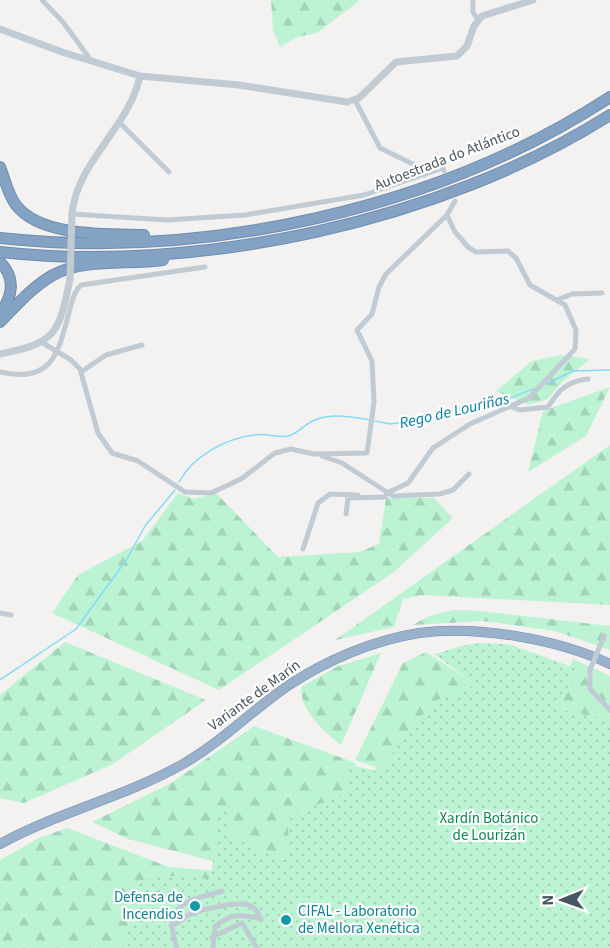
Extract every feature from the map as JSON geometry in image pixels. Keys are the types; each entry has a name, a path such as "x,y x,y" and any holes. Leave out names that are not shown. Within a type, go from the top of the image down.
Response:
{"highway":[{"name":"Autoestrada do Atlántico","path":"0,238 100,242 207,236 289,224 415,190 488,162 535,140 610,97"},
{"name":"Autoestrada do Atlántico","path":"0,252 63,256 129,255 248,246 330,229 430,199 515,165 610,115"},
{"path":"0,167 15,204 25,215 41,224 89,232 207,236"},
{"path":"0,322 27,295 54,274 83,266 146,262 248,246"},
{"path":"0,262 8,272 11,282 11,293 0,313"},
{"name":"Variante de Marín","path":"0,844 53,819 148,783 185,763 229,734 287,687 312,671 370,646 419,633 506,634 561,645 610,664"}],"street":[{"path":"42,0 63,22 90,59"},
{"path":"473,0 473,12 478,20"},
{"path":"0,29 140,76 240,85 338,101 355,100 396,62 452,57 462,53 478,20 489,12 533,0"},
{"path":"0,354 43,343 54,331 70,279 72,214 76,190 132,102 140,76"},
{"path":"355,100 380,148 419,167 424,175"},
{"path":"120,123 169,172"},
{"path":"72,214 167,220 234,217 336,201 390,188 443,168 444,171"},
{"path":"314,454 367,453 373,417 372,361 357,330 372,314 379,287 386,274 447,215 455,201"},
{"path":"303,549 318,503 330,494 385,497 387,493 408,483 433,448 470,424 512,407 534,394 575,349 576,330 572,315 565,305 530,285 516,258 508,251 476,252 469,248 455,232 447,215"},
{"path":"0,372 20,376 48,367 58,351 74,294 81,285 204,267"},
{"path":"557,300 572,294 602,293"},
{"path":"43,343 58,351 81,372 98,433 112,453 138,461 185,492 201,494 226,487 275,453 291,449 342,463 393,496 440,494 453,490 469,474"},
{"path":"81,372 106,355 142,345"},
{"path":"512,407 520,410 548,407 559,388 578,380 588,379"},
{"path":"346,514 348,498 360,495"},
{"path":"0,613 11,615"},
{"path":"604,636 590,670 590,689 610,710"},
{"path":"177,948 171,926 176,910 181,904 222,891"},
{"path":"171,926 182,923 187,916 236,903 247,903 256,909 261,919 232,915 214,927 213,948"},
{"path":"212,937 242,923 257,948"}],"green space":[{"path":"271,0 359,1 317,33 297,37 280,47 273,30"},
{"path":"561,355 590,359 562,382 548,399 529,405 496,391 532,361"},
{"path":"610,387 586,436 528,472 543,411"},
{"path":"610,445 610,605 422,595 403,599 394,627 335,640"},
{"path":"178,493 194,499 216,493 278,557 359,552 379,544 386,498 434,498 453,518 394,572 219,690 52,613 78,575 142,541"},
{"path":"454,610 610,626 610,650 555,631 484,621 412,625 432,615"},
{"path":"65,642 206,700 113,764 24,803 0,798 0,695"},
{"name":"Xardín Botánico de Lourizán","path":"480,643 508,644 581,670 567,688 558,709 610,720 610,948 123,948 129,930 134,881 172,876 211,879 218,814 226,812 231,836 282,860 289,851 288,821 301,811 331,800 345,791 348,782 346,764 382,772 399,742 402,743 432,702 476,685 434,654"},
{"path":"426,652 477,685 384,784 375,767 355,760 403,663"},
{"path":"381,653 341,745 314,720 304,704 301,687 338,666"},
{"path":"573,659 610,676 610,734 552,712"},
{"path":"254,726 356,763 350,793 289,858 224,864 128,839 92,822 171,783"},
{"path":"67,828 169,867 215,871 212,882 169,948 0,948 0,860 39,838"}],"waterway":[{"name":"Rego de Louriñas","path":"546,384 573,371 610,370"},
{"name":"Rego de Louriñas","path":"375,421 390,424 429,419 472,404 503,401 533,389"},
{"name":"Rego de Louriñas","path":"179,482 202,456 233,440 259,435 288,436 321,418 335,416 370,420"},
{"name":"Rego de Louriñas","path":"0,680 76,629 127,559 145,526 175,490"}],"place":[{"name":"Defensa de Incendios","path":"195,906"},
{"name":"CIFAL - Laboratorio de Mellora Xenética","path":"286,920"}]}
